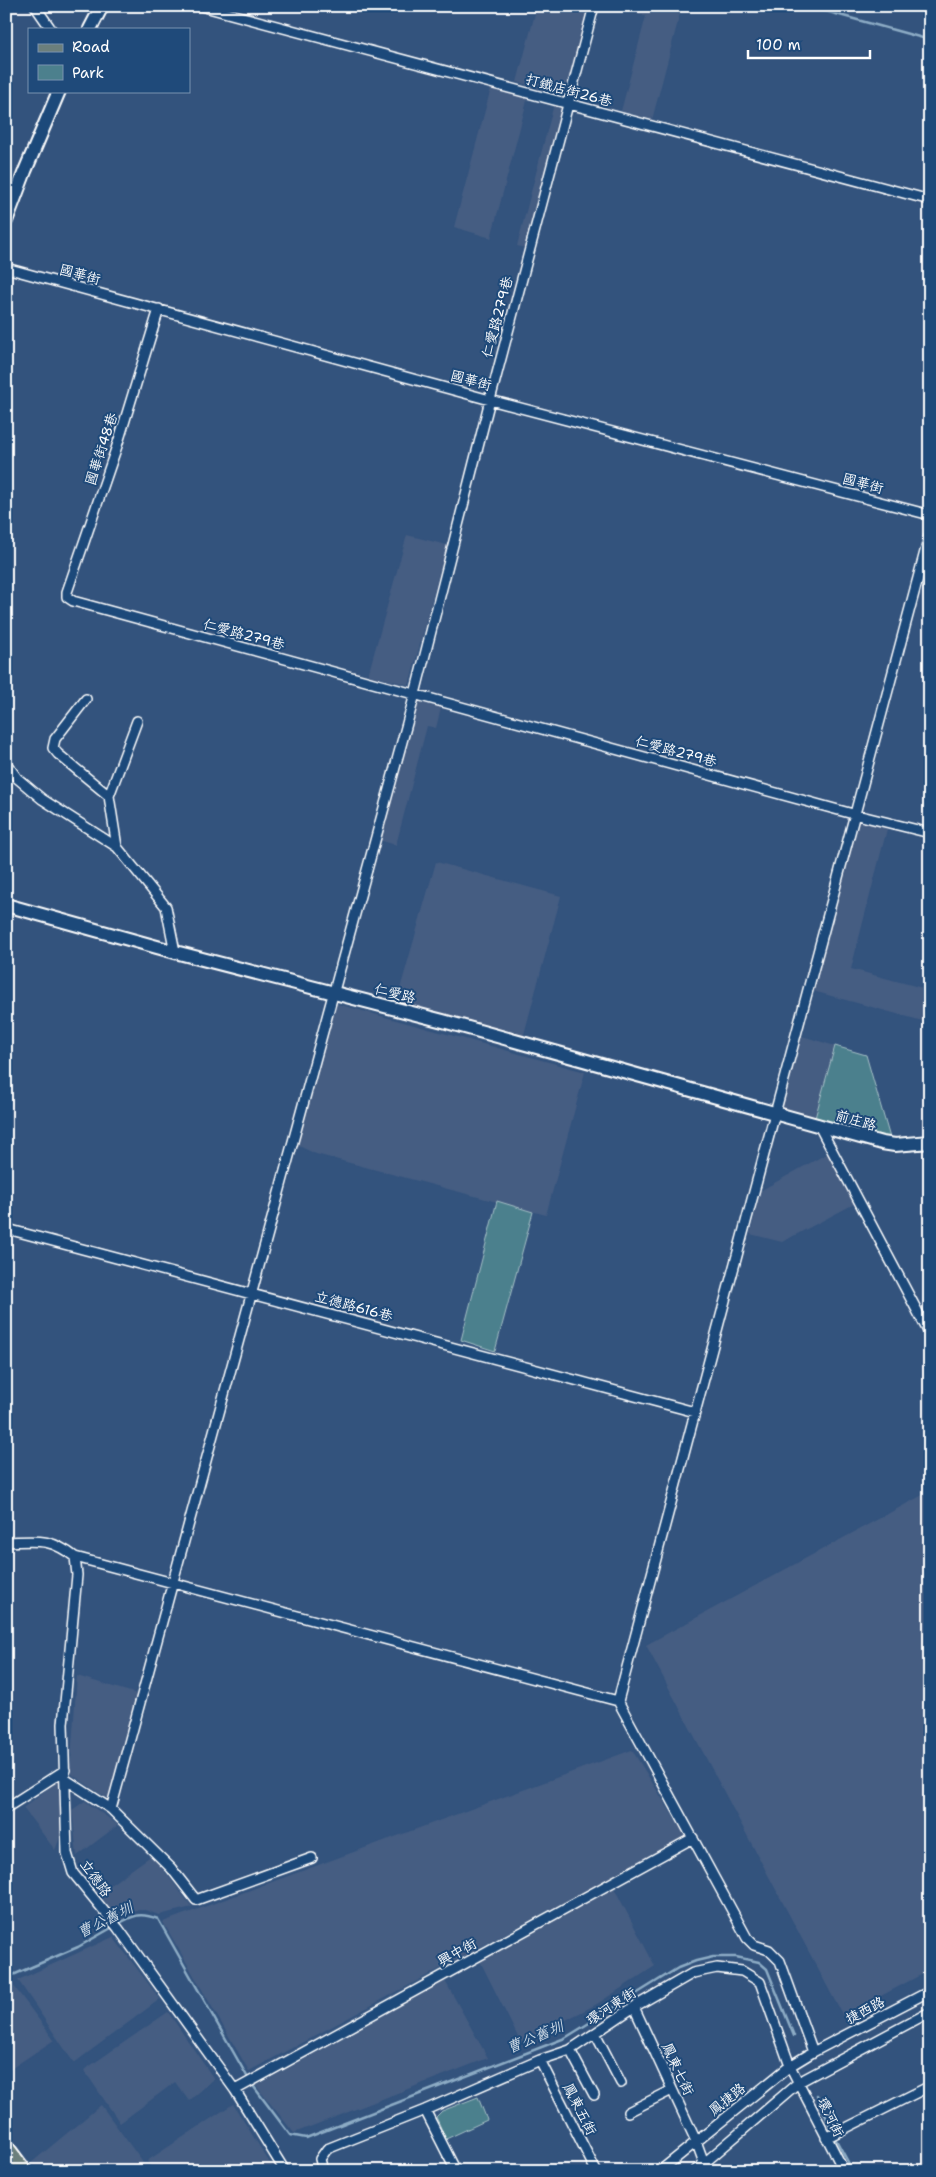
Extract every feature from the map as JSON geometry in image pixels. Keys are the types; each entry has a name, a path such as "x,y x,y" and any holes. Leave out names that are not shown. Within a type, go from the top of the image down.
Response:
{"main road":[{"path":"6,2146 24,2171"}],"street":[{"path":"35,6 50,28"},
{"path":"91,28 102,6"},
{"name":"打鐵店街26巷","path":"201,6 930,200"},
{"name":"仁愛路279巷","path":"112,1809 415,694 594,6"},
{"path":"6,221 24,171 59,92"},
{"name":"國華街","path":"6,268 490,400 930,515"},
{"name":"國華街48巷","path":"67,597 67,592 117,446 159,309"},
{"path":"813,2052 780,1961 769,1950 754,1945 747,1938 618,1701 853,814 930,533"},
{"name":"仁愛路279巷","path":"67,597 73,601 853,814 930,833"},
{"path":"86,699 55,739 53,748 109,796"},
{"path":"117,847 109,796 137,721"},
{"path":"6,764 17,778 42,799 117,847 166,907 175,952"},
{"name":"仁愛路","path":"6,906 333,994 443,1020 775,1113"},
{"name":"前庄路","path":"775,1113 895,1145 930,1142"},
{"path":"818,1124 930,1335"},
{"name":"立德路616巷","path":"6,1232 12,1230 695,1412"},
{"path":"6,1542 52,1542 75,1557 618,1701"},
{"name":"立德路","path":"75,1557 77,1575 63,1724 69,1865 73,1873 116,1925 235,2090 286,2171"},
{"path":"6,1808 65,1774 112,1809 171,1868 196,1900 312,1858"},
{"name":"興中街","path":"235,2090 693,1838"},
{"name":"環河東街","path":"323,2171 320,2159 327,2149 425,2110 540,2060 570,2050 634,2007 693,1973 717,1968 742,1971 760,1982 794,2074"},
{"name":"捷西路","path":"813,2052 930,1991"},
{"name":"鳳東七街","path":"634,2007 696,2141 705,2167"},
{"name":"鳳捷路","path":"660,2171 696,2141 794,2074 827,2068 930,2012"},
{"path":"595,2033 621,2084"},
{"path":"570,2050 594,2095"},
{"name":"鳳捷路","path":"695,2171 705,2167 813,2052"},
{"name":"鳳東五街","path":"540,2060 596,2171"},
{"name":"環河街","path":"794,2074 830,2136 844,2171"},
{"path":"830,2136 930,2086"},
{"path":"628,2112 672,2090"},
{"path":"425,2110 456,2171"}],"shaded area":[{"path":"537,6 594,6 570,96 517,82"},
{"path":"610,6 682,6 652,120 621,111 646,16"},
{"path":"491,88 528,97 491,238 454,227"},
{"path":"554,104 568,108 529,249 517,246"},
{"path":"407,535 447,545 409,685 368,675"},
{"path":"416,701 441,708 436,728 427,726 396,845 379,840"},
{"path":"856,819 887,829 851,969 930,990 930,1023 813,991"},
{"path":"436,862 561,896 523,1038 396,1003"},
{"path":"334,1003 585,1072 546,1215 316,1154 297,1145"},
{"path":"802,1036 835,1046 815,1118 782,1108"},
{"path":"828,1153 856,1203 782,1242 750,1234 760,1191"},
{"path":"930,1491 930,1970 843,2016 646,1645"},
{"path":"77,1676 137,1694 109,1800 70,1773"},
{"path":"632,1750 686,1837 249,2071 163,1922"},
{"path":"60,1779 61,1835 55,1850 23,1808"},
{"path":"85,1801 118,1825 77,1856 72,1810"},
{"path":"152,1855 192,1907 159,1915 145,1910 112,1911 99,1893"},
{"path":"613,1886 655,1966 597,2004 521,2043 480,1961"},
{"path":"113,1937 160,1999 74,2063 18,1980"},
{"path":"445,1981 488,2058 294,2133 256,2086"},
{"path":"13,1985 54,2040 6,2072 6,1989"},
{"path":"168,2012 214,2079 189,2101 175,2082 120,2123 84,2070"},
{"path":"233,2104 273,2168 269,2171 154,2171 147,2161"},
{"path":"101,2105 149,2171 37,2171 31,2163"}],"green space":[{"path":"835,1046 866,1055 890,1138 815,1118"},
{"path":"497,1201 533,1212 495,1351 461,1340"},
{"path":"478,2097 487,2120 446,2139 436,2117 442,2111"}],"waterway":[{"path":"807,6 930,40"},
{"name":"曹公舊圳","path":"118,1924 128,1918 142,1915 158,1919 248,2078"},
{"name":"曹公舊圳","path":"6,1978 78,1947 113,1927"},
{"name":"曹公舊圳","path":"254,2087 290,2135 306,2138 565,2038 678,1968 713,1957 736,1957 759,1962 767,1969 794,2036"},
{"name":"曹公舊圳","path":"817,2095 835,2138 853,2171"}]}
